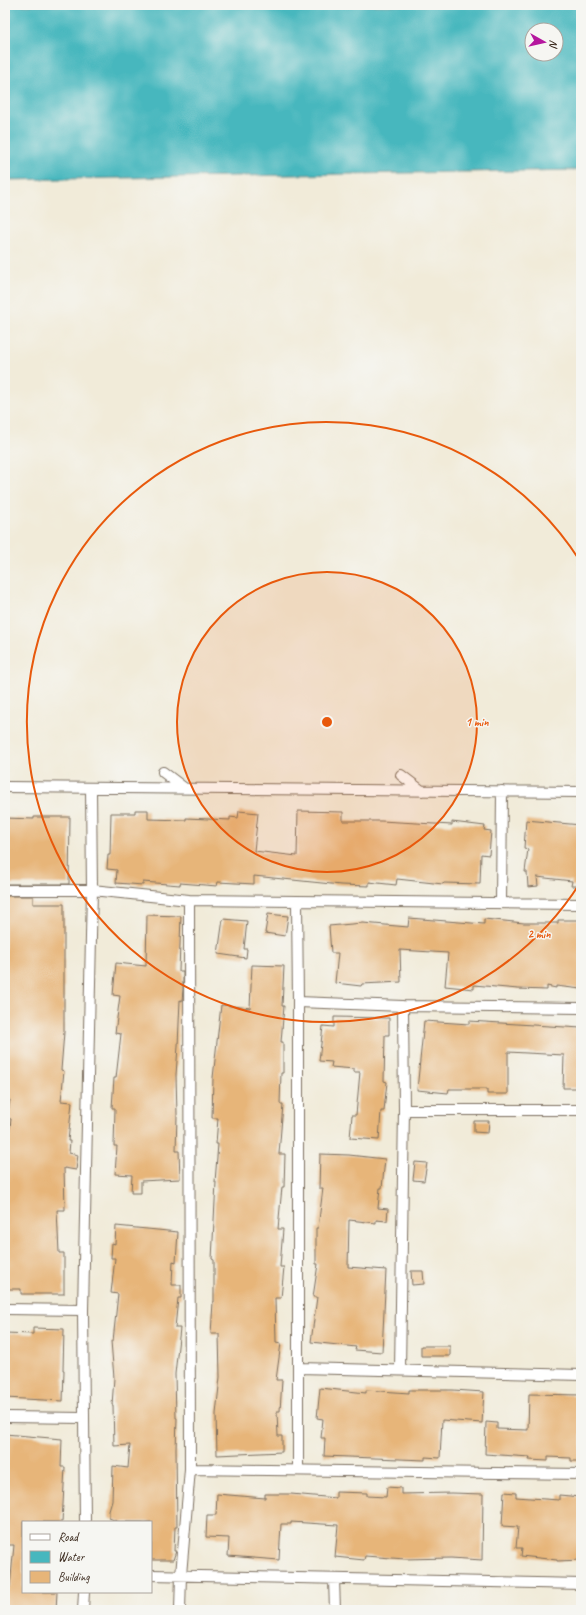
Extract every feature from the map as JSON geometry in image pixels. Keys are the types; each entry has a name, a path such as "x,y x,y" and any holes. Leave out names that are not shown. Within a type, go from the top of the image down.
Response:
{"street":[{"path":"163,772 184,788"},
{"path":"401,775 422,790"},
{"path":"5,787 581,792"},
{"path":"85,1521 83,1310 92,890 91,788"},
{"path":"501,903 502,791"},
{"path":"5,890 92,890 189,900 581,904"},
{"path":"180,1610 181,1576 190,1469 189,900"},
{"path":"297,902 298,1470"},
{"path":"298,1002 403,1006 581,1008"},
{"path":"400,1370 404,1110 403,1006"},
{"path":"404,1110 581,1110"},
{"path":"5,1309 83,1310"},
{"path":"299,1368 581,1375"},
{"path":"5,1417 84,1418"},
{"path":"190,1469 581,1474"},
{"path":"152,1575 581,1584"},
{"path":"334,1578 334,1610"},
{"path":"83,1610 84,1593"}],"water":[{"path":"5,5 581,5 581,170 5,180"}],"building":[{"path":"135,810 148,810 148,819 186,820 186,818 230,820 230,817 238,818 239,811 258,813 254,851 297,856 298,811 343,812 343,821 381,821 452,825 452,822 485,826 484,830 491,831 489,855 481,854 480,884 443,884 397,879 396,885 369,882 369,886 341,885 254,876 254,884 218,882 217,886 180,883 180,885 143,882 143,885 116,883 117,870 107,869 108,855 110,855 111,813 135,813"},
{"path":"34,817 70,817 69,884 5,884 5,818 34,819"},
{"path":"526,820 581,825 581,886 571,886 572,881 537,877 538,886 528,887 527,872 525,872 528,849 524,848"},
{"path":"5,896 33,896 33,904 64,904 64,1032 61,1070 64,1071 61,1101 72,1102 68,1141 70,1141 69,1153 78,1155 76,1170 64,1168 65,1210 57,1210 59,1253 64,1253 64,1294 21,1294 21,1289 5,1289 5,1142 8,1142 11,1119 7,1118 10,1100 5,1099"},
{"path":"268,914 288,916 285,936 265,933"},
{"path":"147,915 181,916 179,971 183,971 183,989 182,1001 180,1000 176,1075 176,1151 179,1151 180,1179 141,1181 141,1193 131,1193 132,1175 115,1174 117,1146 114,1146 115,1108 112,1108 114,1078 116,1078 121,1034 115,1033 120,996 113,995 116,963 146,966"},
{"path":"409,918 484,924 484,919 524,923 558,923 558,920 581,920 581,989 556,986 556,988 547,986 547,990 474,985 474,989 445,986 448,953 400,950 401,982 362,984 361,986 335,983 338,953 331,953 329,926 363,923 408,927"},
{"path":"223,919 247,921 244,949 247,949 246,958 218,954"},
{"path":"252,965 284,966 282,1006 284,1006 281,1042 283,1042 283,1073 281,1073 280,1104 283,1104 279,1154 285,1154 284,1187 282,1187 278,1229 283,1229 280,1267 284,1267 281,1298 275,1298 276,1342 281,1343 276,1380 282,1380 280,1411 277,1411 278,1436 282,1436 282,1452 217,1455 216,1414 220,1377 219,1334 211,1334 214,1302 214,1260 212,1259 218,1144 216,1144 218,1118 212,1118 213,1078 221,1005 250,1008"},
{"path":"334,1017 389,1018 389,1035 385,1035 384,1081 387,1082 384,1111 381,1111 379,1140 350,1138 352,1115 356,1115 360,1072 354,1072 354,1069 331,1067 332,1062 319,1061 323,1026 334,1027"},
{"path":"424,1021 469,1024 469,1021 581,1028 581,1088 563,1088 564,1055 508,1052 508,1094 487,1094 487,1089 449,1089 448,1093 417,1090"},
{"path":"474,1121 489,1121 488,1133 474,1132"},
{"path":"320,1154 349,1155 385,1159 378,1208 388,1209 387,1221 376,1220 376,1223 349,1220 348,1267 386,1270 382,1352 355,1350 356,1347 311,1342 317,1297 313,1297 318,1264 316,1264 316,1228 318,1228 323,1188 319,1188"},
{"path":"415,1162 427,1163 424,1181 413,1180"},
{"path":"116,1226 178,1232 176,1262 173,1261 172,1285 181,1285 181,1298 178,1298 175,1328 180,1328 175,1374 177,1418 177,1527 175,1527 174,1551 176,1551 173,1560 152,1560 152,1521 116,1521 109,1518 109,1511 112,1501 113,1466 128,1468 130,1445 114,1446 112,1405 114,1378 111,1341 113,1341 118,1294 111,1293 115,1258 111,1258 112,1243 115,1244"},
{"path":"411,1271 423,1271 424,1284 412,1285"},
{"path":"33,1328 64,1329 63,1401 5,1398 5,1333 33,1334"},
{"path":"421,1346 450,1346 450,1356 421,1356"},
{"path":"320,1388 366,1393 366,1390 409,1393 409,1390 484,1392 482,1423 442,1420 440,1458 425,1457 425,1460 324,1456 325,1438 321,1438 323,1419 317,1418"},
{"path":"529,1394 581,1395 581,1461 571,1461 571,1458 548,1457 548,1461 529,1460 530,1457 485,1454 486,1422 497,1423 497,1429 528,1430"},
{"path":"5,1434 62,1439 61,1467 65,1467 62,1521 22,1521 22,1593 57,1593 56,1610 5,1610 5,1587 10,1587 14,1545 5,1545"},
{"path":"387,1487 401,1488 401,1494 483,1494 482,1560 451,1558 405,1559 365,1556 364,1560 335,1557 338,1525 291,1522 291,1524 281,1524 279,1560 228,1556 229,1538 206,1537 207,1515 216,1515 217,1494 265,1498 265,1494 291,1494 336,1498 336,1492 367,1493 367,1496 386,1497"},
{"path":"504,1492 516,1493 516,1497 559,1500 559,1495 581,1497 581,1560 557,1561 521,1556 522,1548 516,1548 518,1527 502,1526"}]}
